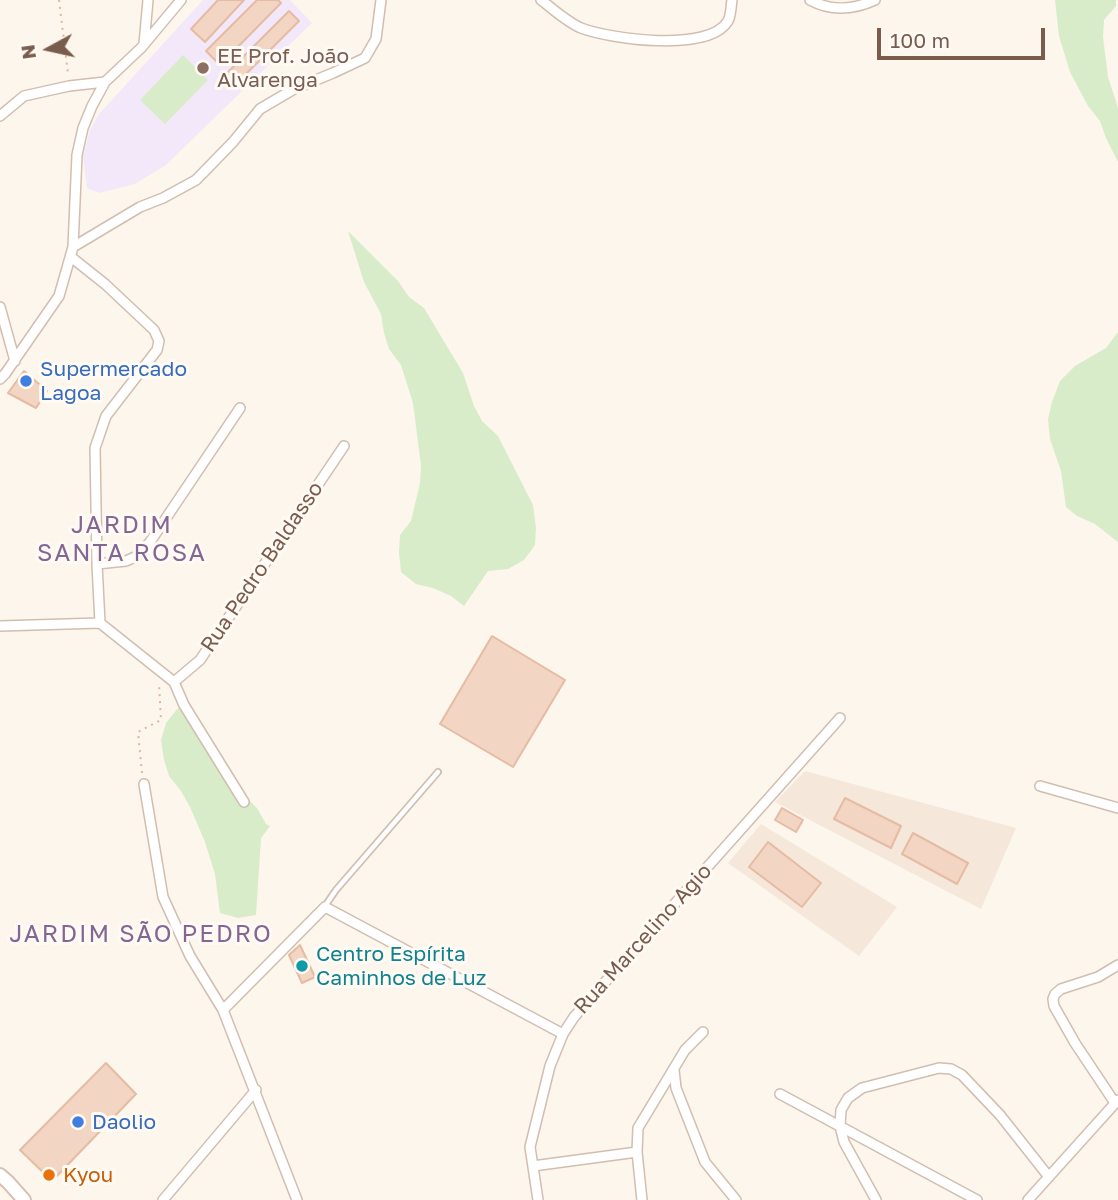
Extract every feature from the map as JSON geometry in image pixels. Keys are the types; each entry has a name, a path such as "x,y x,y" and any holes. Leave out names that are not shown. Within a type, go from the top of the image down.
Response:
{"main road":[{"path":"0,1175 24,1200"}],"street":[{"path":"144,44 148,0"},
{"path":"0,379 60,296 73,247 77,155 83,128 92,106 105,82 144,44 181,0"},
{"path":"73,247 140,207 196,180 260,109 294,89 365,58 376,39 381,0"},
{"path":"541,0 580,27 620,38 671,41 694,40 716,32 727,22 732,0"},
{"path":"810,0 839,10 876,0"},
{"path":"0,116 24,96 69,86 105,82"},
{"path":"71,257 105,284 153,330 159,341 157,351 106,416 95,448 100,623"},
{"path":"0,307 15,360"},
{"path":"97,565 126,561 137,556 150,542 240,408"},
{"name":"Rua Pedro Baldasso","path":"174,682 200,660 344,446"},
{"path":"0,626 100,623 174,682 184,705 244,802"},
{"name":"Rua Marcelino Agio","path":"538,1200 530,1147 550,1066 563,1034 574,1017 840,718"},
{"path":"144,784 163,897 190,956 223,1010 256,1090 295,1199"},
{"path":"1040,786 1118,808"},
{"path":"223,1010 325,907 563,1034"},
{"path":"1028,1200 1116,1101 1075,1043 1054,1006 1053,999 1061,989 1098,976 1118,965"},
{"path":"642,1200 637,1152 638,1128 685,1050 703,1031"},
{"path":"674,1068 676,1088 705,1162 736,1200"},
{"path":"876,1200 844,1142 840,1126 841,1110 848,1098 862,1088 939,1068 951,1069 962,1075 1000,1115 1049,1177"},
{"path":"163,1200 256,1090"},
{"path":"780,1094 977,1200"},
{"path":"533,1167 637,1152"}],"lane":[{"path":"325,907 336,890 438,772"}],"path":[{"path":"59,0 69,86"},
{"path":"144,784 138,733 161,720 159,670"}],"shaded area":[{"name":"EE Prof. João Alvarenga","path":"203,0 290,0 312,23 166,165 135,184 99,193 87,188 83,157 90,130 99,114"},
{"path":"805,771 1016,828 981,909 775,802"},
{"path":"761,824 897,907 859,956 728,863"}],"green space":[{"path":"1055,0 1116,0 1116,6 1104,20 1103,37 1108,77 1118,108 1118,162 1100,121 1088,106 1070,72 1059,36"},
{"path":"183,55 208,80 165,124 140,100"},
{"path":"348,231 398,281 409,297 424,308 463,373 482,421 498,436 533,505 535,545 524,560 508,569 488,571 464,606 451,596 416,584 401,572 400,535 411,521 420,483 421,466 413,403 401,365 389,349 381,314 364,282"},
{"path":"1118,332 1118,542 1066,507 1061,471 1050,439 1048,419 1060,381 1075,366 1106,348"},
{"path":"178,708 192,719 242,793 270,826 261,838 256,915 238,918 220,913 215,874 205,842 190,807 169,776 164,760 161,740 166,723"}],"building":[{"path":"218,0 244,0 205,42 191,29"},
{"path":"257,0 278,0 281,3 220,65 206,51"},
{"path":"289,11 299,21 233,87 223,77"},
{"name":"Supermercado Lagoa","path":"24,371 47,391 36,408 8,393"},
{"path":"492,636 565,680 513,767 440,724"},
{"path":"845,798 901,826 891,848 834,819"},
{"path":"782,808 803,820 796,832 775,820"},
{"path":"913,833 968,863 957,884 902,854"},
{"path":"768,842 821,883 802,907 749,867"},
{"name":"Centro Espírita Caminhos de Luz","path":"300,945 315,977 302,983 289,955"},
{"name":"Daolio","path":"106,1063 136,1094 52,1181 20,1150"}],"place":[{"name":"EE Prof. João Alvarenga","path":"203,68"},
{"name":"Supermercado Lagoa","path":"26,381"},
{"name":"Centro Espírita Caminhos de Luz","path":"302,966"},
{"name":"Daolio","path":"78,1122"},
{"name":"Kyou","path":"49,1175"}],"district":[{"name":"JARDIM SANTA ROSA","path":"122,539"},
{"name":"JARDIM SÃO PEDRO","path":"141,934"}]}
